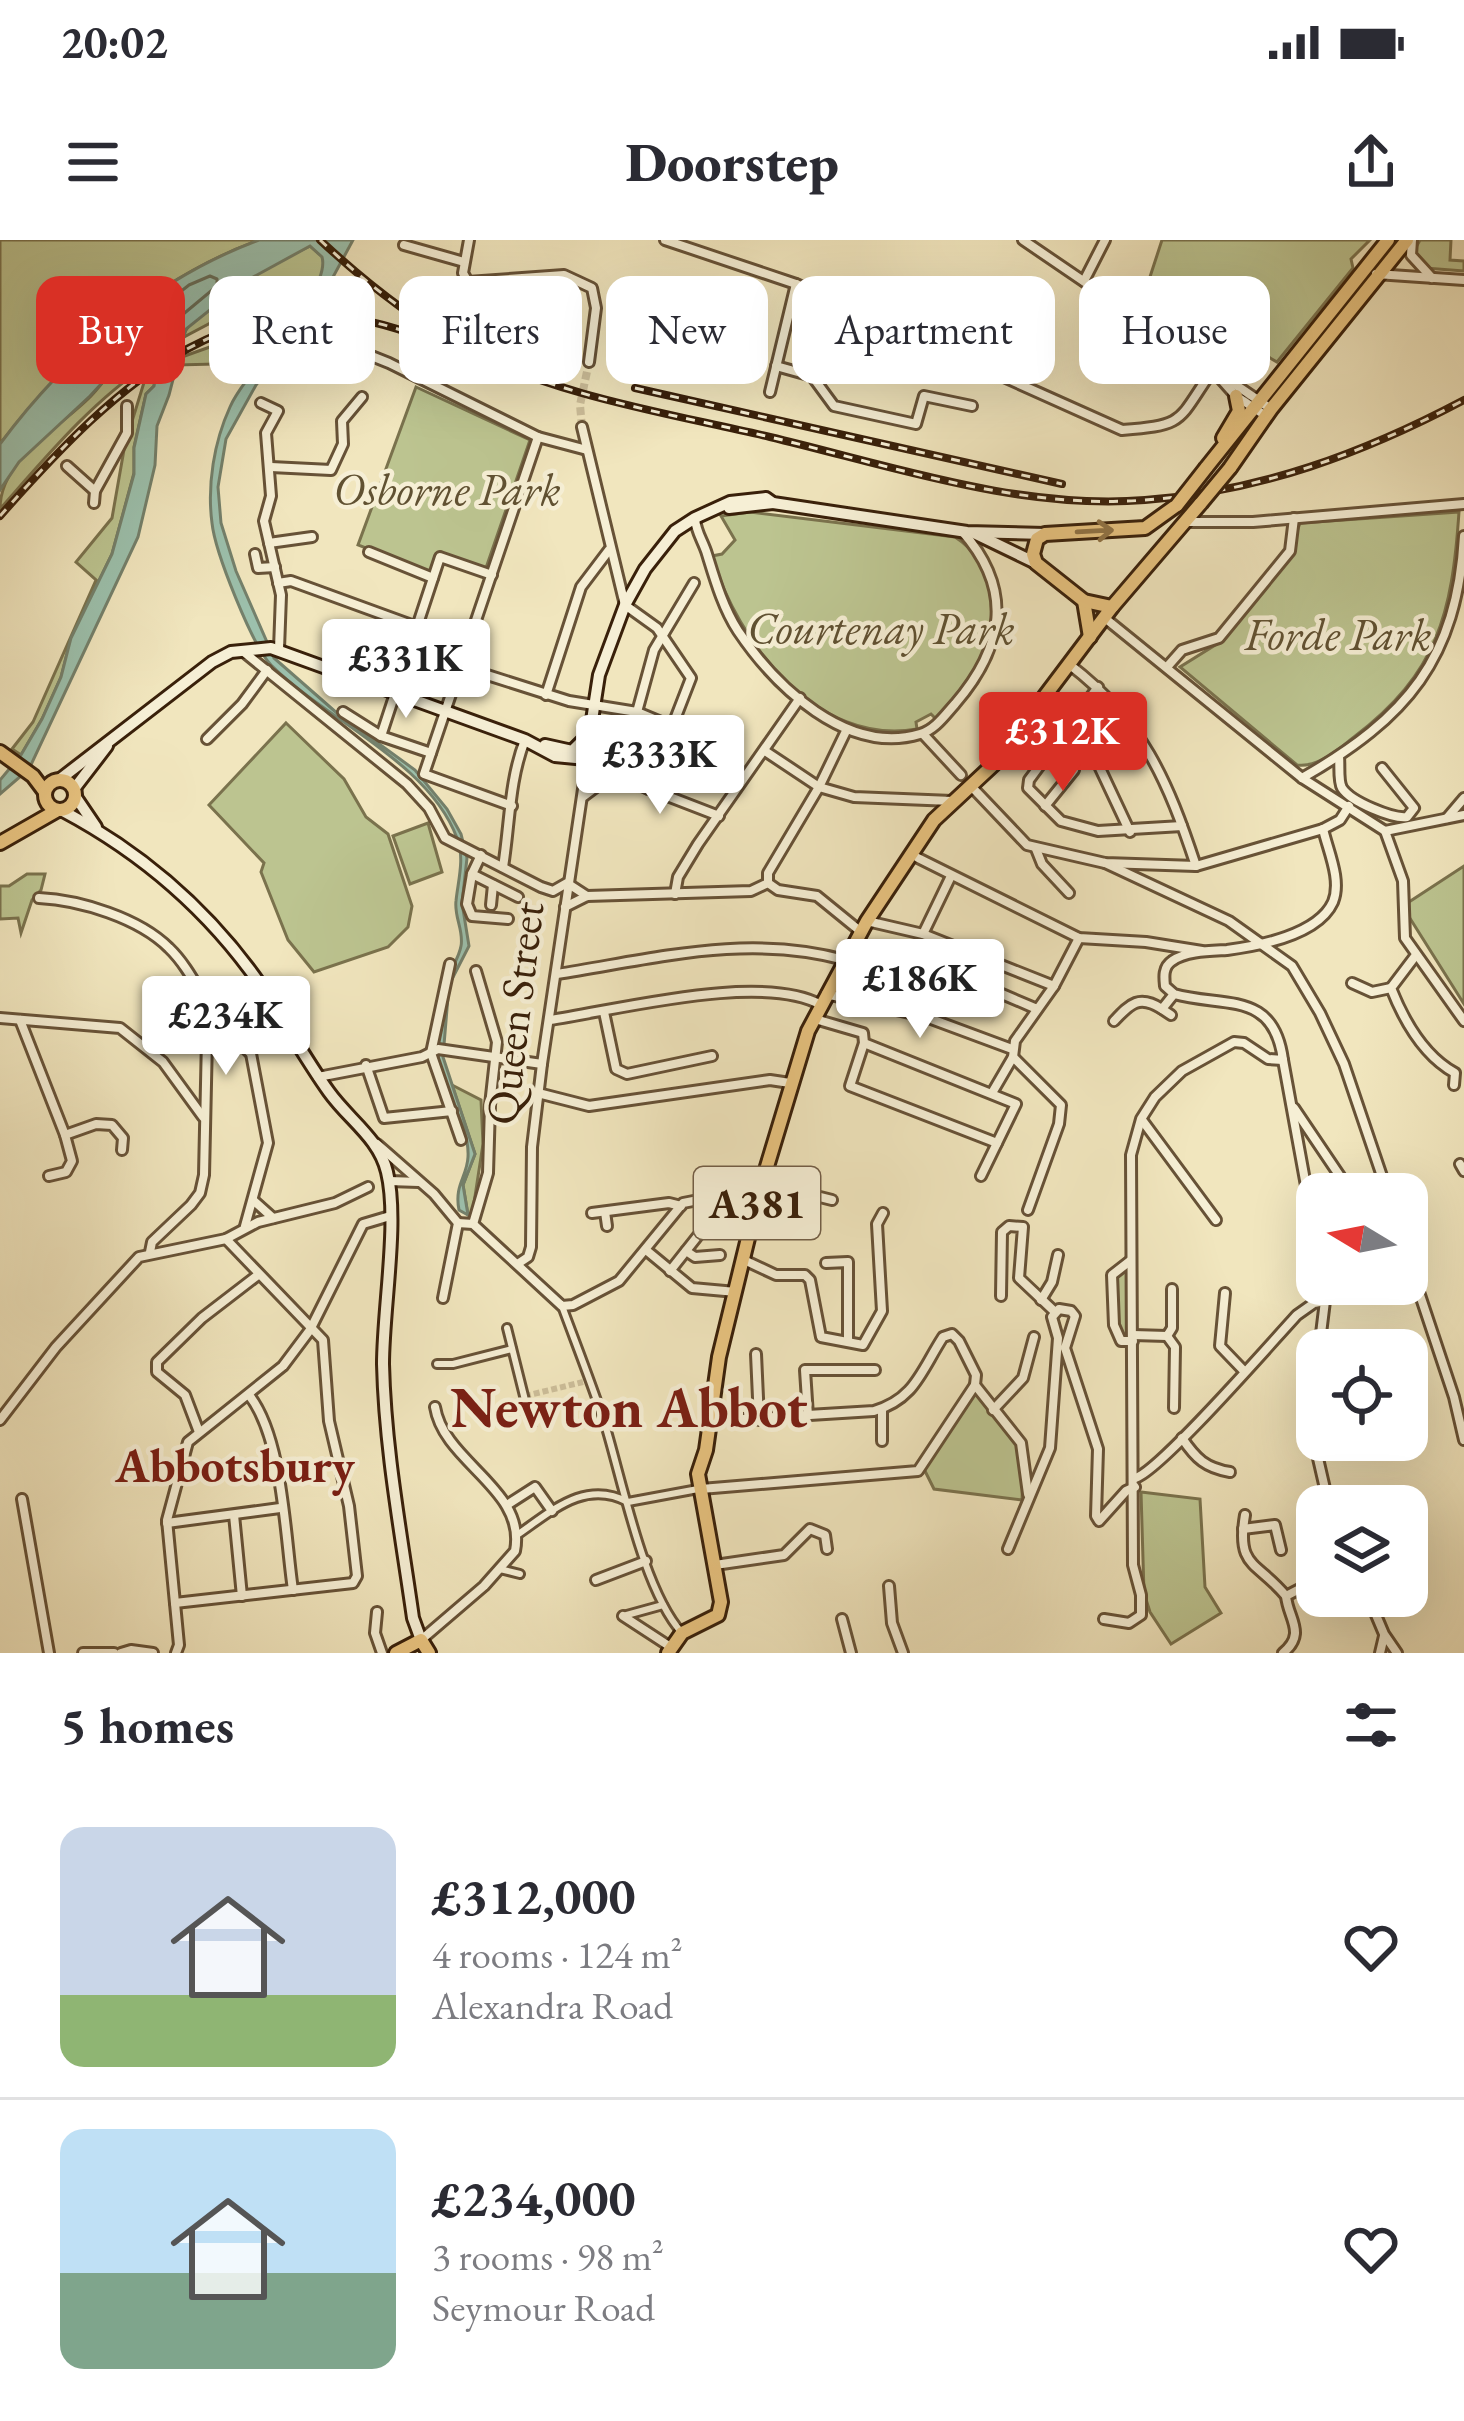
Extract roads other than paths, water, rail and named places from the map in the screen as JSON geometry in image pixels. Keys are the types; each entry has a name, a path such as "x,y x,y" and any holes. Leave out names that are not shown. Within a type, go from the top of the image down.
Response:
{"main road":[{"name":"A381","path":"1208,464 1263,409 1372,270 1388,240"},
{"name":"A381","path":"1372,270 1409,240"},
{"name":"A381","path":"1145,528 1177,505 1208,464 1239,411 1236,396"},
{"name":"A381","path":"668,1649 682,1633 718,1615 721,1603 698,1489 719,1357 790,1083 820,1006 864,926 934,820 965,780 993,765 1109,613 1230,468 1263,409"},
{"path":"694,518 748,499 766,498 968,532 1045,534 1145,528 1157,538 1160,551"},
{"name":"Queen Street","path":"581,760 592,734 599,674 626,605 645,568 667,540 694,518"},
{"path":"968,532 1036,563 1084,602 1109,613"},
{"path":"1036,563 1034,544 1045,534"},
{"path":"1084,602 1090,637"},
{"path":"0,843 27,825 50,787 212,662 241,651 270,649 527,741 555,756 581,760"},
{"path":"27,825 70,808 109,744"},
{"path":"5,756 50,787 75,793 98,829"},
{"path":"50,787 60,811 98,829 183,895 257,980 318,1077 375,1143 389,1180 383,1327 387,1430 413,1618 429,1653"},
{"path":"396,1653 421,1640"}],"street":[{"path":"469,240 463,273 471,283 553,275 582,280 596,298 589,362"},
{"path":"665,240 792,283"},
{"path":"1023,240 1079,278"},
{"path":"1087,276 1105,240"},
{"path":"1409,240 1417,265 1434,279"},
{"path":"404,245 464,262"},
{"path":"1372,270 1464,280"},
{"path":"770,392 792,300"},
{"path":"768,351 779,354"},
{"path":"375,357 538,437 587,450"},
{"path":"776,367 812,376 830,403 843,409 916,424 924,397 972,406"},
{"path":"1020,384 1122,430 1171,425 1208,384"},
{"path":"1225,384 1236,396 1263,409"},
{"path":"1229,384 1263,409"},
{"path":"271,467 333,473 343,444 342,421 365,396"},
{"path":"261,403 278,411 266,434 271,496 264,521 278,583 270,649"},
{"path":"94,503 95,491 127,433 127,406"},
{"path":"582,428 626,605 663,635 691,678 648,789"},
{"path":"512,806 424,774 538,437"},
{"path":"67,466 95,491"},
{"path":"1186,522 1464,504"},
{"path":"694,518 738,630 776,677 847,729 884,736 922,734 966,691 991,650 996,593 968,532"},
{"path":"1167,667 1182,650 1220,638 1290,551 1294,518"},
{"path":"1303,778 1382,725 1430,669 1453,618 1464,536"},
{"path":"269,543 312,537"},
{"path":"546,694 581,587 610,549"},
{"path":"369,552 433,578"},
{"path":"255,554 258,568 275,567"},
{"path":"381,736 440,557 492,575"},
{"path":"278,583 291,581 420,628"},
{"path":"637,712 654,650 694,584"},
{"path":"1109,613 1303,778 1385,831 1403,880 1406,938 1464,1022"},
{"path":"241,651 406,784 453,843 553,891 567,884 587,896"},
{"path":"1070,665 1098,687 1149,749 1196,866"},
{"path":"462,667 546,694 637,712 673,727"},
{"path":"207,739 267,670"},
{"path":"1098,687 1027,783 1066,824 1098,832 1182,826"},
{"path":"675,894 678,877 800,698"},
{"path":"343,712 381,736 430,753"},
{"path":"1068,728 1100,766 1130,832"},
{"path":"768,883 768,873 847,729"},
{"path":"922,734 1027,845 1105,863 1196,866 1323,829 1340,820 1349,806"},
{"path":"503,867 512,778 527,741"},
{"path":"765,751 819,787 854,797 952,801"},
{"path":"599,752 618,777"},
{"path":"1339,757 1340,781 1348,794 1390,817 1407,817 1414,808 1410,799 1382,768"},
{"name":"Queen Street","path":"519,1263 531,1247 532,1147 582,797 581,760"},
{"path":"1045,806 1074,770"},
{"path":"582,797 608,778 618,777 719,816"},
{"path":"1447,818 1464,798"},
{"path":"926,802 934,820"},
{"path":"1385,831 1464,815"},
{"path":"918,858 1079,938 1204,951 1232,949 1287,939 1332,904 1336,878 1323,829"},
{"path":"1036,849 1042,864 1069,893"},
{"path":"481,855 467,904 472,916 508,919"},
{"path":"1105,863 1228,921 1292,966 1344,1064 1381,1173"},
{"path":"472,874 518,897"},
{"path":"923,934 951,876"},
{"path":"564,908 587,896 751,891 768,883"},
{"path":"768,883 778,890 817,896 864,926 923,934 1054,986"},
{"path":"491,905 494,885"},
{"path":"39,898 63,899 155,936 171,950 219,1020 249,1052"},
{"path":"992,1093 1079,938"},
{"path":"854,946 981,985 1036,1009"},
{"path":"556,974 704,949 779,947 846,961"},
{"path":"1204,951 1172,961 1166,969 1166,986 1174,994 1256,1010 1277,1035 1303,1173"},
{"path":"1352,983 1372,992 1391,988 1416,955"},
{"path":"450,964 439,1051 460,1140"},
{"path":"473,1224 488,1173 496,1032 476,971"},
{"path":"245,1228 268,1143 242,994 257,980"},
{"path":"1391,988 1401,1015 1432,1058 1458,1076"},
{"path":"550,1020 699,994 802,995 863,1033 850,1086 997,1143"},
{"path":"1114,1021 1133,1002 1145,1000 1166,1012 1174,994"},
{"path":"820,1006 923,1016 1013,1053 1061,1105 1059,1124 1028,1210"},
{"path":"604,1012 616,1069 627,1074 712,1056"},
{"path":"0,1018 120,1028 163,1061 203,1118"},
{"path":"20,1019 72,1162 66,1172 49,1176"},
{"path":"150,1252 152,1242 200,1193 207,1038 211,1025 219,1020"},
{"path":"864,1043 1016,1104 980,1176"},
{"path":"1104,1618 1129,1623 1141,1615 1142,1595 1133,1565 1130,1155 1141,1118 1182,1071 1226,1043 1244,1043 1268,1059 1282,1060"},
{"path":"318,1077 439,1051 542,1064"},
{"path":"366,1065 384,1118 452,1111"},
{"path":"538,1093 589,1106 770,1080 790,1083"},
{"path":"1290,1102 1338,1173"},
{"path":"1141,1118 1216,1220"},
{"path":"65,1135 96,1124 112,1125 119,1128 122,1150"},
{"path":"375,1143 458,1223 473,1224 562,1306 646,1561 663,1605 682,1633"},
{"path":"389,1180 420,1182"},
{"path":"0,1420 89,1307 134,1260 150,1252 226,1239 273,1218 335,1203 368,1186"},
{"path":"562,1306 619,1281 681,1206 698,1199 760,1188 832,1200"},
{"path":"254,1201 273,1218"},
{"path":"592,1214 669,1203 681,1206"},
{"path":"605,1213 607,1226"},
{"path":"744,1260 776,1275 806,1275 818,1333 824,1339 863,1345 882,1311 877,1224 883,1213"},
{"path":"176,1653 167,1522 188,1442 283,1366 310,1330 363,1224 390,1216"},
{"path":"443,1298 458,1223"},
{"path":"670,1271 708,1223"},
{"path":"1000,1296 1002,1232 1009,1226 1023,1227 1019,1278 1055,1312"},
{"path":"175,1603 352,1583 357,1576 341,1463 328,1421 323,1340 226,1239"},
{"path":"646,1250 692,1288 736,1292"},
{"path":"686,1251 695,1257 720,1255"},
{"path":"1041,1300 1052,1282 1058,1255"},
{"path":"1130,1261 1112,1275 1114,1325 1121,1341 1167,1336"},
{"path":"826,1263 848,1262 848,1340"},
{"path":"200,1433 184,1395 157,1372 157,1363 202,1318 258,1275"},
{"path":"1167,1336 1172,1328 1172,1289"},
{"path":"1225,1293 1227,1321 1220,1346 1244,1371"},
{"path":"1008,1549 1050,1448 1058,1338 1055,1312 1065,1309 1075,1316 1065,1348 1098,1449 1099,1521 1311,1305"},
{"path":"1423,1305 1464,1440"},
{"path":"507,1328 525,1397"},
{"path":"517,1535 579,1496 611,1493 628,1502 698,1489 918,1471 976,1376 959,1341 946,1334 903,1400 882,1409 711,1421"},
{"path":"1167,1336 1175,1347 1174,1408"},
{"path":"993,1410 1023,1378 1034,1337"},
{"path":"437,1364 512,1349"},
{"path":"756,1354 759,1420"},
{"path":"808,1416 806,1370 875,1370"},
{"path":"975,1384 1021,1443 1028,1494"},
{"path":"249,1395 268,1436 293,1590"},
{"path":"421,1640 500,1569 515,1551 517,1535 507,1505 442,1431 435,1407"},
{"path":"882,1409 882,1441"},
{"path":"1182,1438 1210,1468 1230,1472"},
{"path":"507,1505 535,1486 553,1511"},
{"path":"22,1499 49,1653"},
{"path":"167,1522 280,1508"},
{"path":"234,1515 242,1596"},
{"path":"1245,1515 1243,1553 1286,1596 1297,1631 1283,1653"},
{"path":"1243,1529 1275,1525 1281,1550"},
{"path":"715,1565 778,1557 810,1529 825,1535 827,1549"},
{"path":"596,1580 646,1561"},
{"path":"500,1569 520,1574"},
{"path":"889,1586 892,1623 903,1653"},
{"path":"1286,1596 1296,1591"},
{"path":"623,1616 663,1605"},
{"path":"377,1612 375,1633 382,1653"},
{"path":"623,1616 668,1649"},
{"path":"1377,1617 1397,1653"},
{"path":"842,1619 851,1653"},
{"path":"1380,1653 1384,1634"},
{"path":"83,1653 154,1653"}],"water":[{"path":"259,240 353,240 334,276 320,276 322,257 310,246 255,276 209,276 209,311 185,333 184,276"},
{"path":"50,384 101,384 19,462 0,490 0,444"},
{"path":"172,384 157,426 155,465 138,537 29,769 0,794 0,780 42,719 61,677 71,638 112,554 134,474 134,448 146,394 154,386"},
{"path":"244,384 257,384 226,439 218,487 221,523 274,658 338,714 415,770 461,834 467,858 462,903 469,946 449,985 443,1057 475,1154 463,1185 468,1215 459,1210 458,1201 467,1144 438,1052 445,988 462,940 456,907 461,861 457,838 424,786 271,665 254,638 220,555 211,509 216,449"}],"tunnel":[{"path":"582,427 580,405 589,362"},
{"path":"525,1396 583,1382"},
{"path":"525,1400 530,1420"}],"railway":[{"path":"320,240 426,325 465,348 538,379 614,402 1003,492 1098,501 1187,496 1229,488 1349,453 1464,400"},
{"path":"0,516 90,421 137,381 187,349 241,326 298,316 360,320 399,331"},
{"path":"635,388 1062,484"}],"district":[{"name":"Newton Abbot","path":"629,1407"},
{"name":"Abbotsbury","path":"235,1465"}],"park label":[{"name":"Osborne Park","path":"447,489"},
{"name":"Courtenay Park","path":"881,628"},
{"name":"Forde Park","path":"1338,634"}]}
